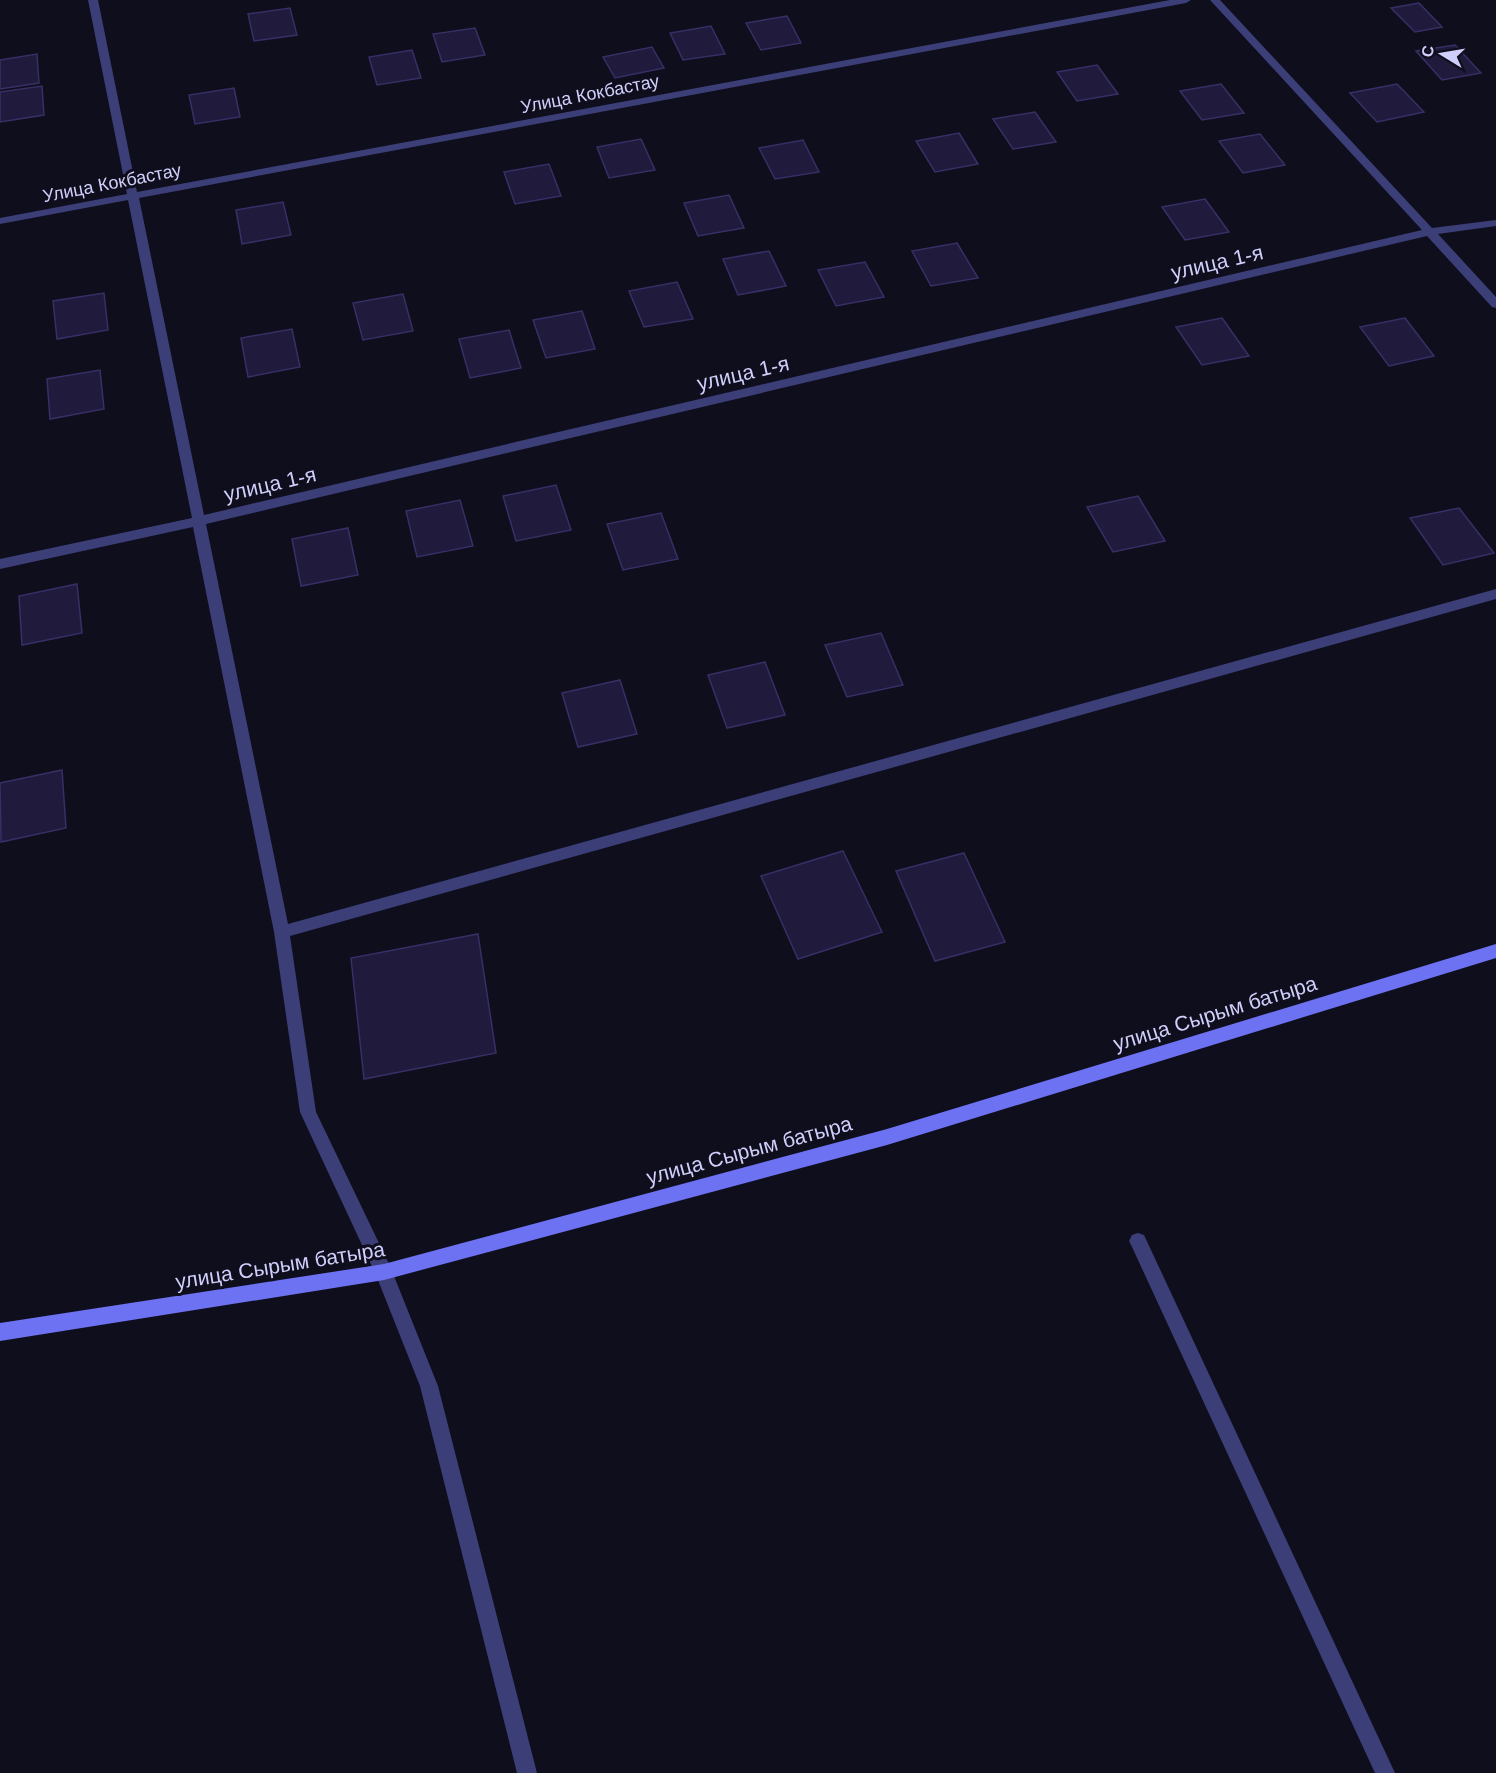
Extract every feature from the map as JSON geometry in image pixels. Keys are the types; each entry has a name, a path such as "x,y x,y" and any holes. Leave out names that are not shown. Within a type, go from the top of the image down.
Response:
{"street":[{"path":"93,0 282,932 308,1112 384,1272 429,1386 527,1773"},
{"name":"Улица Кокбастау","path":"0,221 1186,0"},
{"path":"1215,0 1496,304"},
{"name":"улица 1-я","path":"0,564 199,521 1429,232 1496,223"},
{"path":"282,932 1496,594"},
{"name":"улица Сырым батыра","path":"0,1332 384,1272 886,1137 1496,951"},
{"path":"1138,1241 1385,1773"}],"building":[{"path":"1419,3 1442,27 1415,32 1391,8"},
{"path":"290,8 297,35 254,41 248,14"},
{"path":"787,16 801,43 761,50 746,23"},
{"path":"711,26 725,54 683,60 670,33"},
{"path":"475,28 485,55 442,62 433,34"},
{"path":"1455,45 1481,73 1442,80 1416,51"},
{"path":"652,47 664,68 615,78 603,57"},
{"path":"412,50 421,78 377,85 369,57"},
{"path":"37,54 39,83 0,89 0,60"},
{"path":"1097,65 1118,94 1077,101 1057,72"},
{"path":"1221,84 1244,113 1202,120 1180,91"},
{"path":"1397,84 1424,112 1377,122 1350,93"},
{"path":"42,86 44,115 0,122 0,92"},
{"path":"234,88 240,117 195,124 189,95"},
{"path":"1035,112 1056,142 1013,149 993,119"},
{"path":"959,133 978,164 935,172 916,141"},
{"path":"1260,134 1285,165 1243,173 1219,141"},
{"path":"641,139 655,170 609,178 597,147"},
{"path":"803,140 819,172 775,179 759,148"},
{"path":"549,164 561,196 515,204 504,172"},
{"path":"729,195 744,228 698,236 684,203"},
{"path":"1205,199 1229,232 1185,240 1162,207"},
{"path":"283,202 291,235 242,244 236,210"},
{"path":"957,243 978,278 931,286 912,251"},
{"path":"769,251 786,286 738,295 723,259"},
{"path":"865,262 884,297 836,306 818,270"},
{"path":"677,282 693,319 644,327 629,291"},
{"path":"104,293 108,330 57,339 53,301"},
{"path":"403,294 413,331 363,340 353,303"},
{"path":"582,311 595,349 546,358 533,320"},
{"path":"1222,318 1249,356 1202,365 1176,327"},
{"path":"1405,318 1434,356 1389,366 1360,327"},
{"path":"292,329 300,367 248,377 241,338"},
{"path":"509,330 521,368 470,378 459,339"},
{"path":"100,370 104,409 50,419 47,379"},
{"path":"556,485 571,530 516,541 503,496"},
{"path":"1138,496 1165,541 1113,552 1087,507"},
{"path":"460,500 473,546 417,557 406,511"},
{"path":"1459,508 1494,553 1443,565 1410,518"},
{"path":"661,513 678,559 623,570 607,524"},
{"path":"348,528 358,575 301,586 292,539"},
{"path":"77,584 82,633 22,645 19,596"},
{"path":"881,633 903,685 847,697 825,645"},
{"path":"765,662 785,715 727,728 708,675"},
{"path":"620,680 637,734 578,747 562,693"},
{"path":"62,770 66,828 1,842 0,783"},
{"path":"843,851 882,932 798,959 761,876"},
{"path":"964,853 1005,942 935,961 896,871"},
{"path":"478,934 496,1053 364,1079 351,958"}]}
